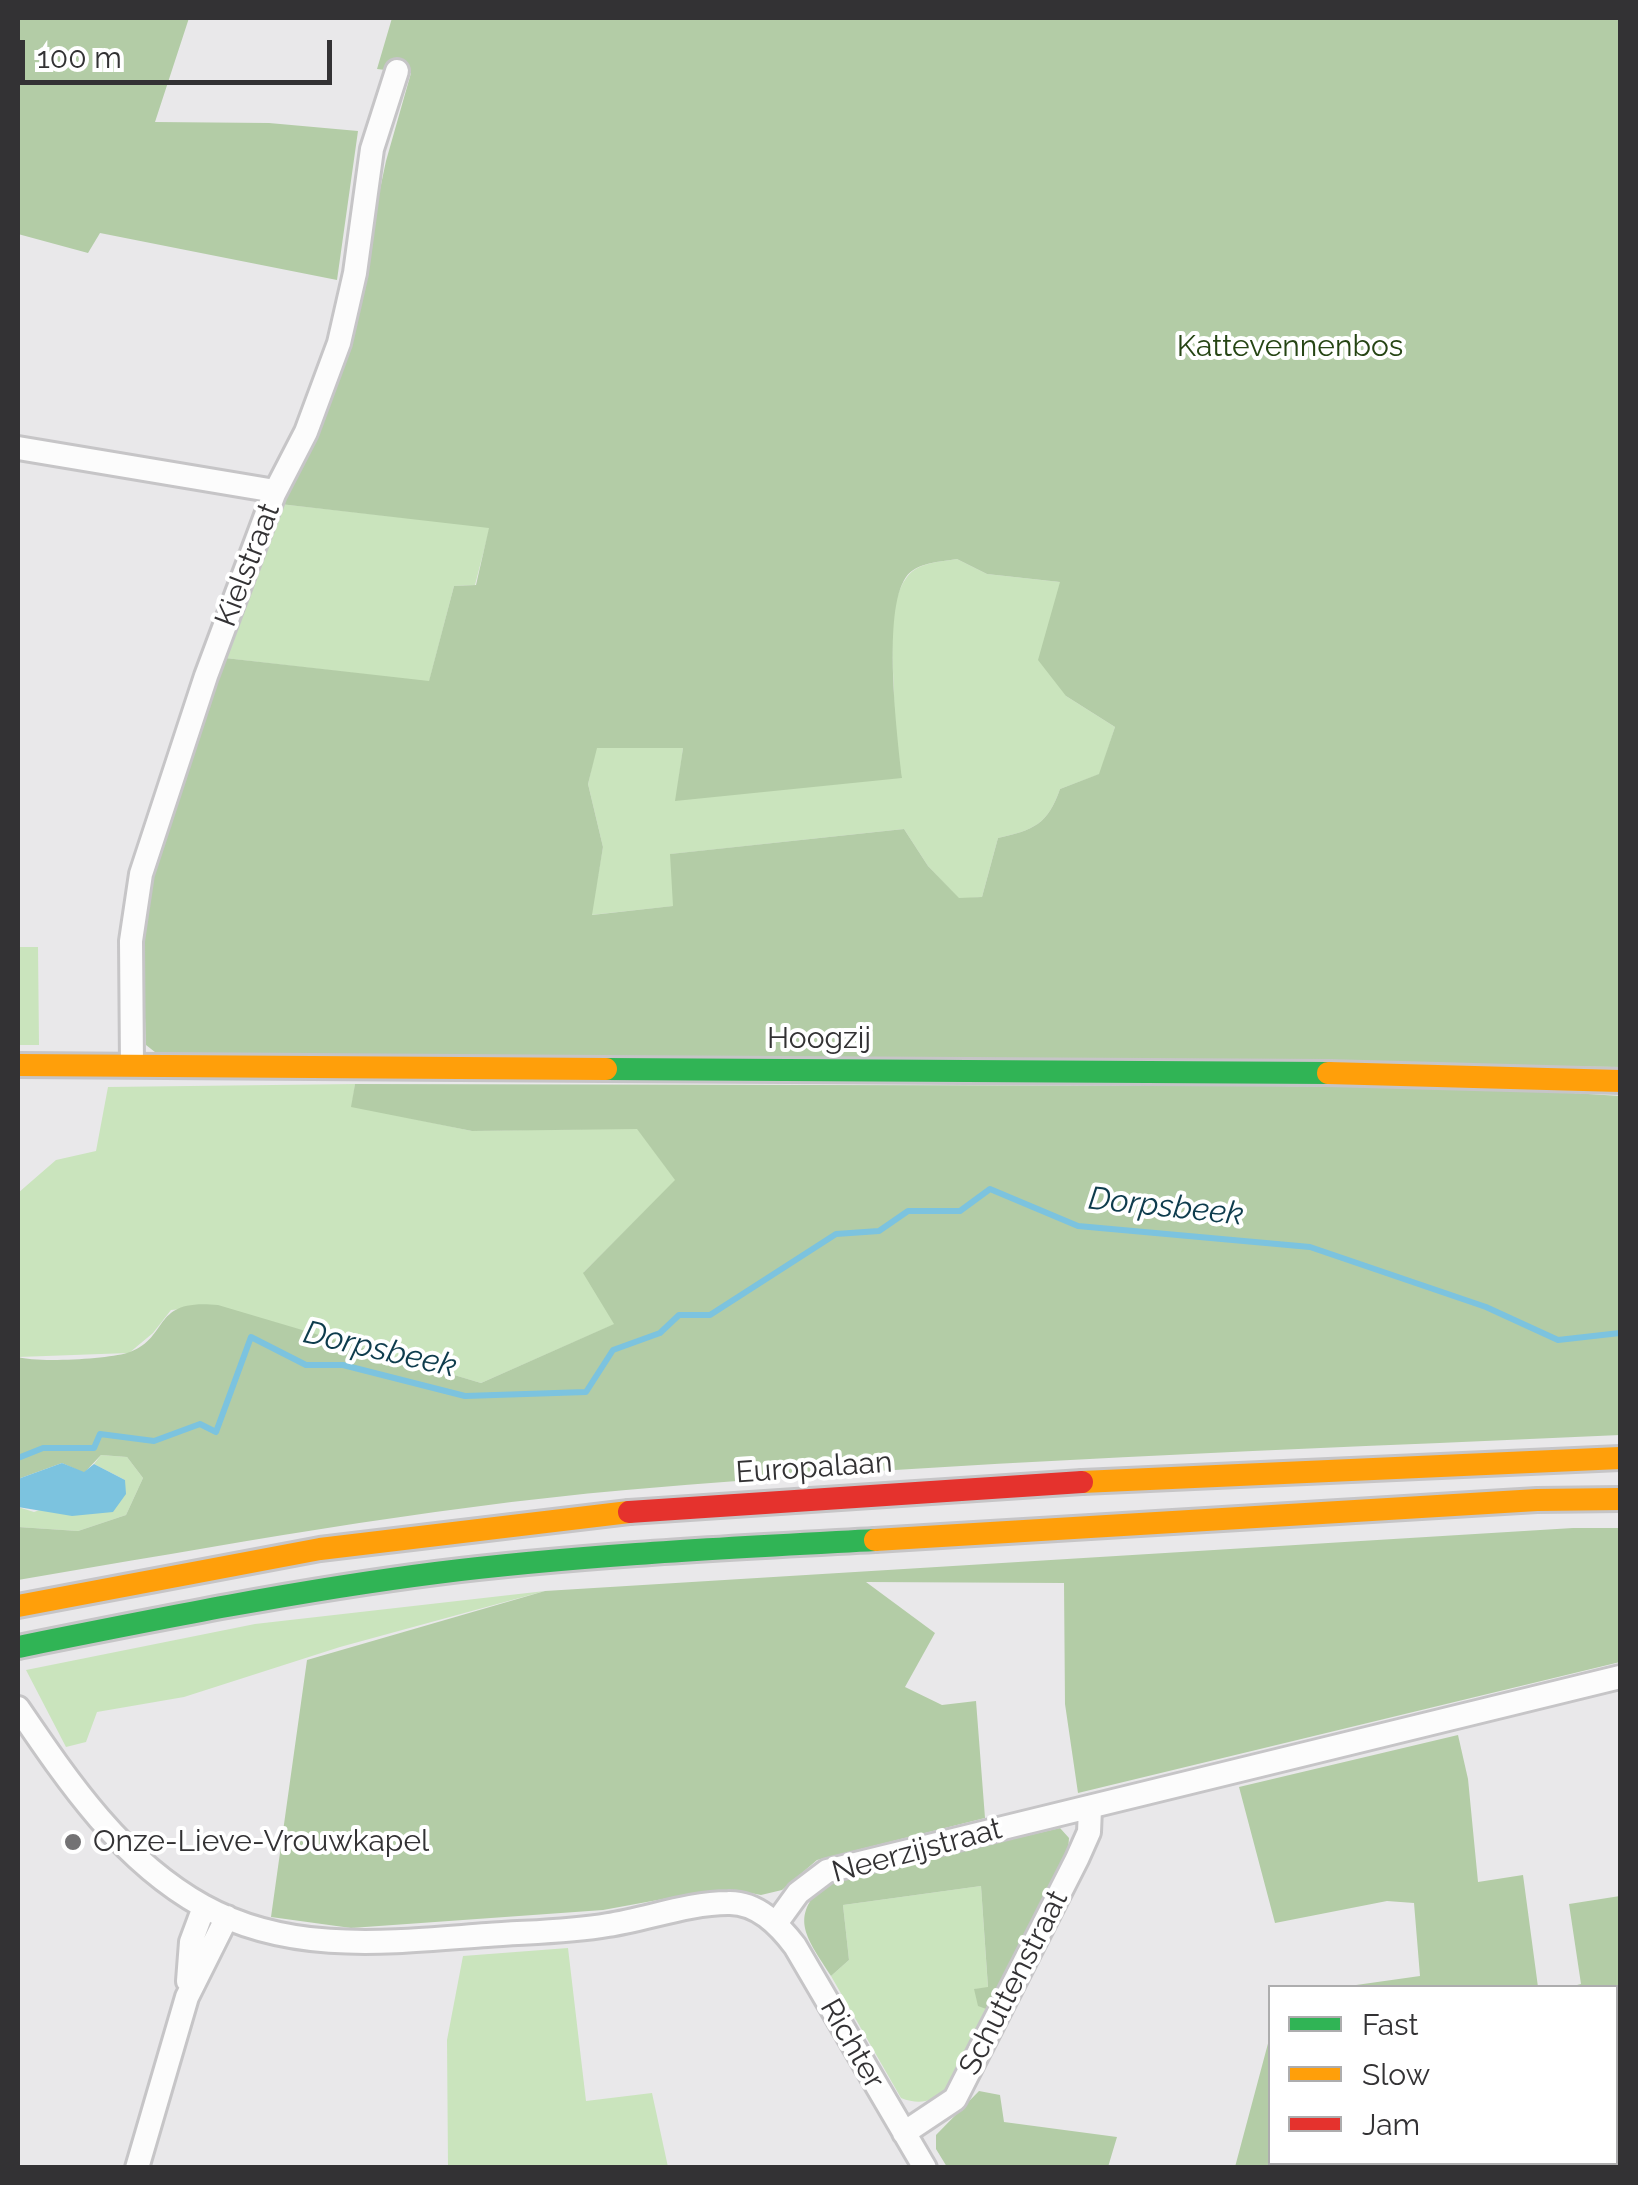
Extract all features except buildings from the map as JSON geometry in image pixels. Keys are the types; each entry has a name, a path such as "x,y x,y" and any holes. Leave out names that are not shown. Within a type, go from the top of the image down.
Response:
{"main road":[{"name":"Hoogzij","path":"18,1065 1486,1074 1620,1081"},
{"name":"Europalaan","path":"18,1606 320,1549 671,1507 1152,1478 1620,1458"},
{"path":"24,1645 261,1598 439,1573 634,1554 1537,1500 1620,1499"}],"street":[{"name":"Kielstraat","path":"132,1065 131,942 140,874 206,676 275,491 306,432 339,343 355,273 372,149 397,71"},
{"path":"18,448 275,491"},
{"name":"Neerzijstraat","path":"777,1922 798,1893 828,1871 1620,1677"},
{"path":"18,1709 120,1843 158,1878 204,1907 288,1937 361,1943 604,1926 730,1902 777,1922"},
{"name":"Schuttenstraat","path":"904,2133 955,2099 1078,1859 1089,1832 1090,1808"},
{"path":"187,1997 191,1942 204,1907"},
{"path":"137,2168 187,1997 227,1917"},
{"name":"Richter","path":"777,1922 925,2168"}],"green space":[{"path":"18,18 189,18 155,122 269,123 358,131 337,280 100,233 88,253 18,234"},
{"name":"Kattevennenbos","path":"392,18 1620,18 1620,1067 160,1056 146,1045 142,935 150,874 225,658 429,681 454,586 476,585 489,528 280,504 341,374 386,161 411,73 377,69","holes":["957,559 987,574 1060,582 1038,660 1066,696 1115,727 1099,774 1060,789 1038,824 998,838 982,897 959,898 928,866 904,829 670,854 673,906 592,915 603,847 588,784 597,748 683,748 675,801 902,778 893,644 899,594 906,577 916,568"]},
{"path":"280,504 490,527 475,585 454,586 429,682 225,658"},
{"path":"957,559 987,574 1060,582 1066,696 1115,727 1100,774 1060,789 1038,824 998,838 982,897 959,899 928,866 904,829 671,854 674,906 591,915 603,847 588,784 596,748 683,748 676,800 894,714 892,642 900,590 917,568"},
{"path":"18,947 38,947 39,1045 18,1045"},
{"path":"355,1084 352,1106 472,1131 637,1128 676,1180 584,1272 615,1324 481,1383 218,1306 171,1310 153,1333 129,1353 18,1357 18,1193 56,1160 96,1151 108,1087"},
{"path":"355,1084 1277,1086 1510,1089 1620,1096 1620,1435 999,1464 626,1490 397,1517 18,1580 18,1527 78,1531 126,1515 143,1478 127,1457 101,1455 84,1473 62,1463 18,1479 18,1357 72,1360 127,1353 141,1346 181,1307 218,1305 481,1383 614,1324 583,1273 675,1180 637,1129 472,1131 351,1107"},
{"path":"101,1455 127,1457 143,1478 126,1515 78,1531 18,1527 18,1507 34,1512 125,1480 94,1464"},
{"path":"1620,1528 1620,1662 1078,1793 1065,1704 1064,1583 866,1582 935,1633 905,1687 942,1705 976,1701 985,1818 817,1860 782,1890 761,1895 735,1890 696,1893 603,1910 351,1928 271,1917 307,1660 545,1591"},
{"path":"545,1591 340,1647 184,1697 97,1712 86,1742 66,1747 26,1670 255,1624"},
{"path":"1458,1735 1468,1779 1478,1882 1523,1875 1538,1985 1356,1985 1420,1976 1414,1903 1387,1901 1275,1923 1239,1787"},
{"path":"1060,1828 1069,1838 1068,1851 989,2010 978,2006 974,1989 988,1987 981,1886 843,1905 849,1960 831,1976 809,1940 804,1918 807,1907 826,1883"},
{"path":"981,1886 988,1988 976,1989 989,2010 967,2060 947,2089 919,2102 901,2098 831,1976 849,1960 843,1905"},
{"path":"1620,1896 1618,2079 1618,1985 1577,1985 1581,1984 1569,1904"},
{"path":"568,1948 586,2101 652,2093 668,2167 448,2167 447,2040 463,1956"},
{"path":"1268,2043 1268,2165 1298,2167 1235,2167"},
{"path":"979,2091 1000,2095 1004,2122 1117,2137 1108,2167 947,2167 936,2149 936,2135"}],"water":[{"path":"62,1463 84,1472 94,1464 125,1480 126,1494 113,1512 72,1516 18,1507 18,1479"}],"waterway":[{"name":"Dorpsbeek","path":"18,1458 43,1448 94,1448 100,1434 154,1441 200,1424 216,1432 251,1337 306,1365 343,1365 465,1396 586,1392 613,1350 660,1333 679,1315 710,1315 836,1234 879,1231 908,1211 960,1211 990,1189 1078,1226 1310,1247 1486,1307 1558,1340 1620,1333"}],"traffic: fast":[{"path":"606,1069 1328,1073"},
{"path":"18,1647 278,1597 436,1573 601,1557 875,1540"}],"traffic: slow":[{"path":"18,1065 606,1069"},
{"path":"1328,1073 1620,1081"},
{"path":"1082,1482 1620,1458"},
{"path":"875,1540 1537,1500 1620,1499"},
{"path":"18,1606 320,1549 629,1512"}],"traffic: jam":[{"path":"629,1512 1082,1482"}],"place":[{"name":"Onze-Lieve-Vrouwkapel","path":"73,1842"}]}
